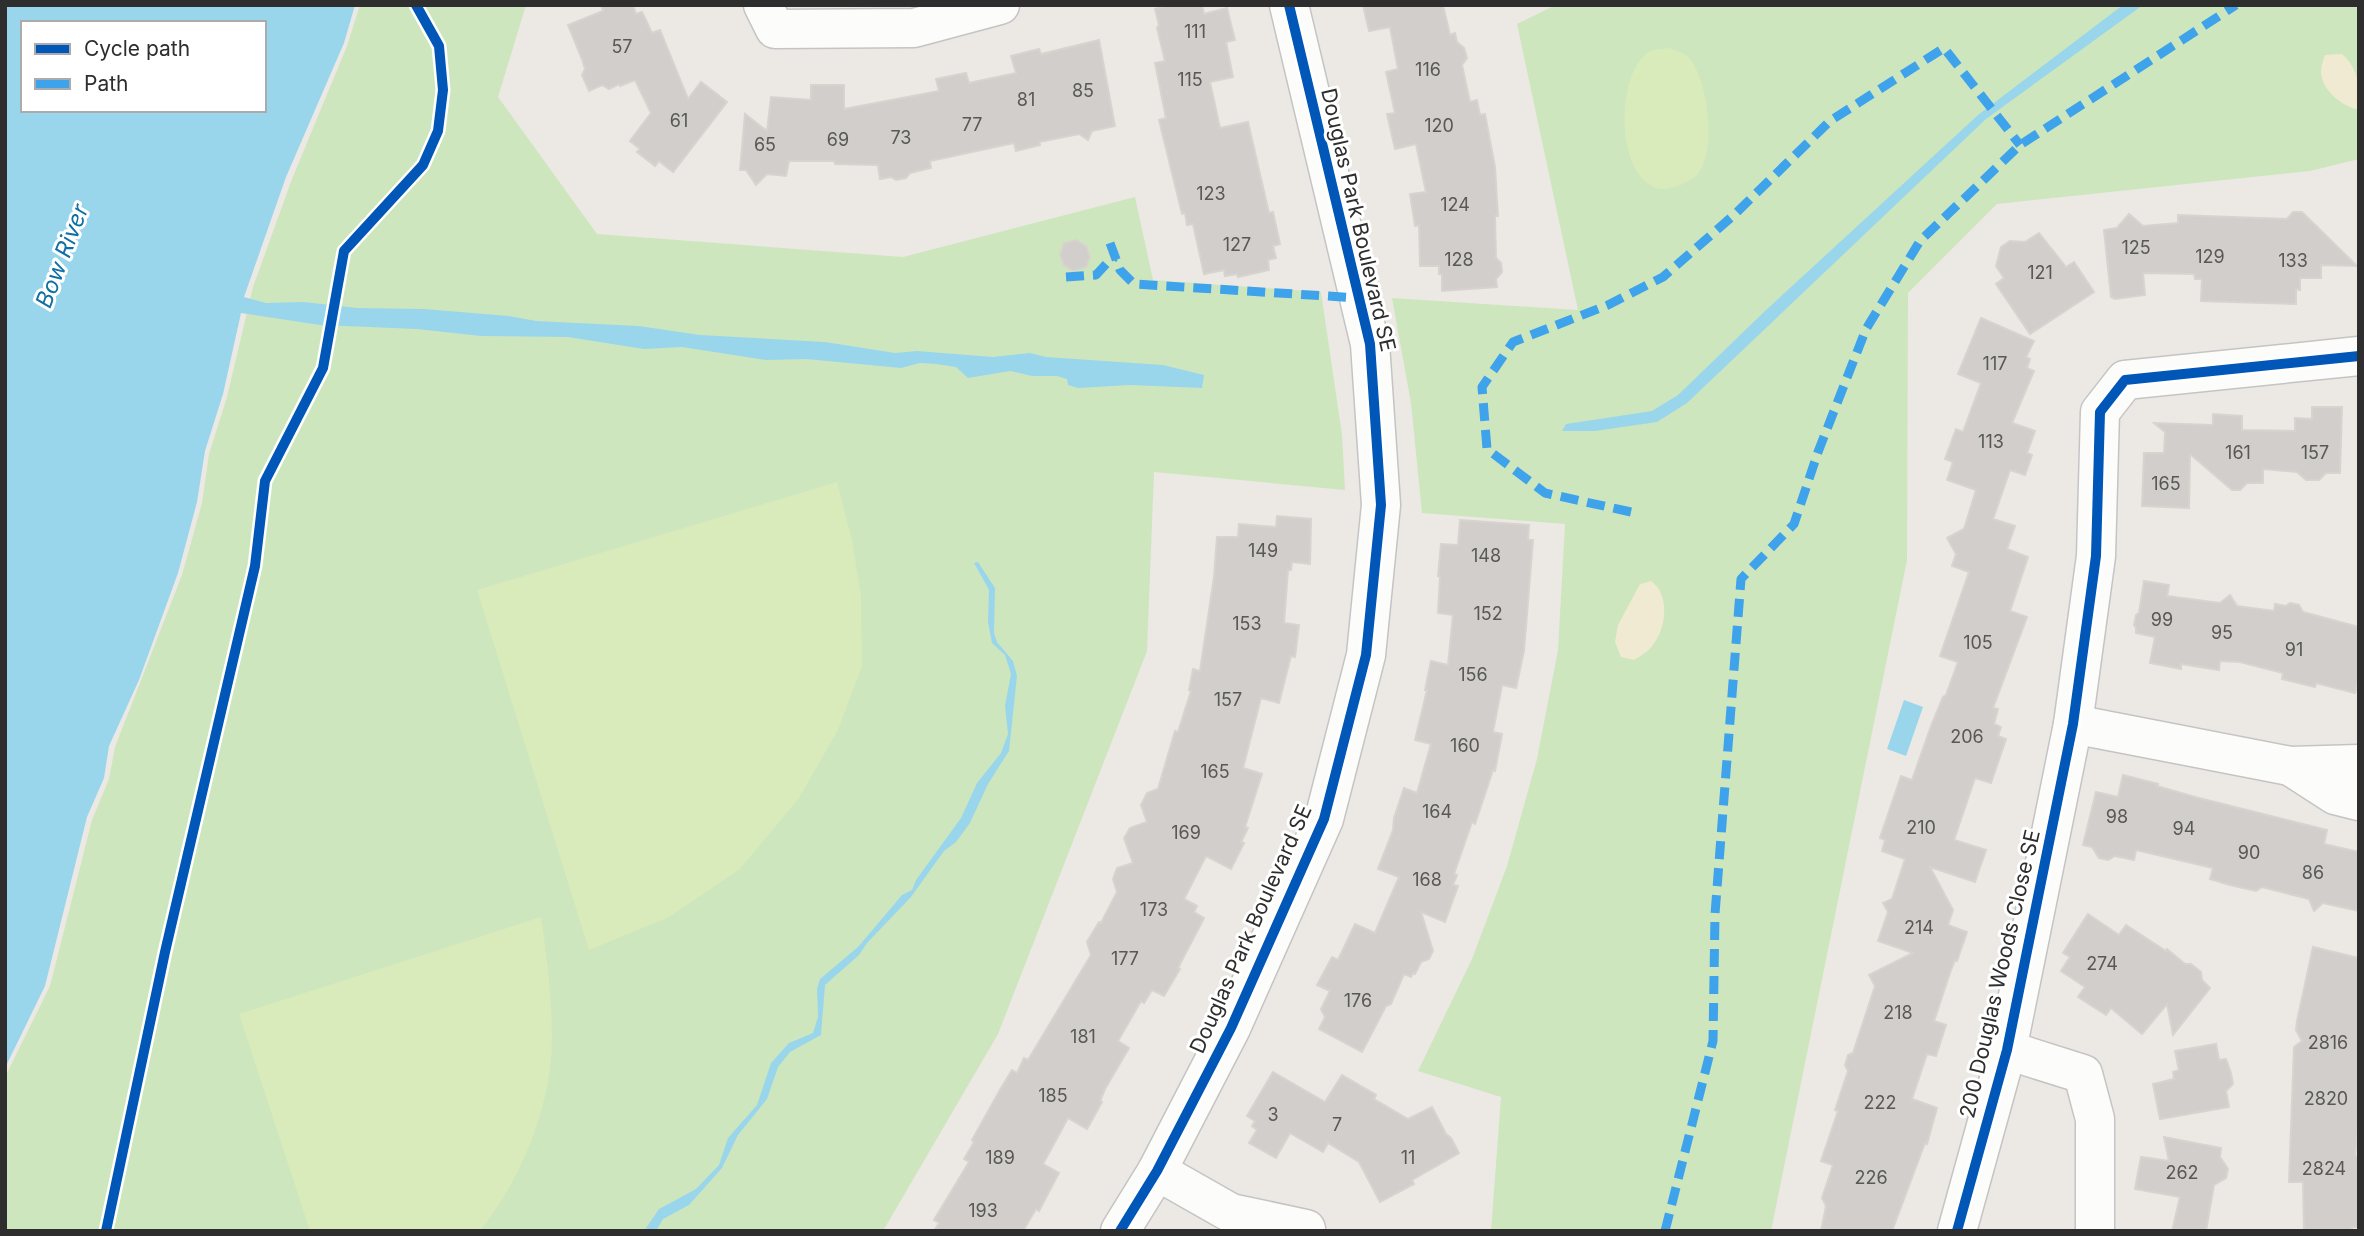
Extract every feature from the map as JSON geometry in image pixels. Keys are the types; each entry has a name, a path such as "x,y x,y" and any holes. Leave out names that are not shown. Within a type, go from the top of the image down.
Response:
{"street":[{"path":"763,5 775,29 914,28 1000,5"},
{"name":"Douglas Park Boulevard SE","path":"1119,1231 1157,1171 1231,1028 1324,819 1366,655 1381,505 1370,344 1289,5"},
{"name":"200 Douglas Woods Close SE","path":"1957,1231 2007,1050 2073,724 2096,556 2100,412 2125,380 2359,356"},
{"path":"2073,724 2290,766 2359,764"},
{"path":"2290,766 2336,794 2359,801"},
{"name":"200 Douglas Woods Close SE","path":"2007,1050 2083,1074 2095,1119 2095,1231"},
{"path":"1157,1171 1231,1213 1306,1228"}],"green space":[{"path":"360,5 526,5 498,97 597,234 903,257 1135,197 1153,280 1321,292 1342,435 1345,490 1154,472 1147,651 998,1034 883,1231 5,1231 5,1077 50,986 92,820 109,779 115,747 182,575 202,503 209,454 227,397 253,287 292,179 347,46"},
{"path":"1556,5 2359,5 2359,159 2310,171 1997,204 1908,293 1907,560 1771,1231 1491,1231 1501,1097 1418,1071 1472,959 1507,866 1537,759 1558,650 1565,524 1422,513 1411,403 1392,298 1578,310 1517,24"},
{"path":"1670,48 1687,56 1696,68 1705,98 1709,134 1703,165 1697,175 1681,185 1663,189 1647,183 1636,169 1628,150 1625,103 1630,81 1638,64 1649,52"},
{"path":"837,482 852,540 861,596 862,666 838,730 799,798 740,869 669,917 589,950 477,590"},
{"path":"541,917 552,1025 550,1066 540,1116 531,1141 495,1211 480,1231 310,1231 239,1014"}],"sand":[{"path":"2342,54 2355,73 2359,110 2334,97 2322,79 2321,70 2325,55"},
{"path":"1651,581 1657,587 1664,603 1661,631 1644,654 1634,660 1621,657 1615,642 1618,625 1640,584"}],"water":[{"name":"Bow River","path":"5,5 355,5 344,43 286,177 244,297 266,303 304,302 357,308 424,309 536,321 639,326 700,335 825,342 895,353 917,351 993,357 1030,353 1046,357 1163,365 1204,375 1202,388 1130,385 1078,388 1068,385 1067,379 1057,376 1032,376 1010,371 968,378 956,367 936,364 920,363 901,368 806,359 766,360 682,347 644,349 568,337 481,336 417,329 320,325 241,313 223,394 205,451 197,502 178,573 139,680 109,746 104,778 87,817 45,986 5,1068"},
{"path":"2123,5 2143,5 1986,119 1687,403 1657,422 1595,431 1562,431 1566,424 1652,411 1678,395 1978,115"},
{"path":"978,562 995,588 994,633 997,642 1013,661 1017,676 1009,751 988,784 970,823 956,842 944,851 911,897 859,955 825,985 821,1035 790,1052 778,1067 767,1099 738,1135 722,1168 689,1205 663,1219 656,1231 644,1231 659,1209 696,1189 719,1165 728,1138 757,1105 771,1063 789,1043 813,1033 818,1017 817,989 820,979 858,947 902,895 912,890 916,880 961,818 977,783 1001,753 1008,734 1005,706 1011,674 1005,655 992,643 988,622 989,590 974,563"},
{"path":"1904,700 1923,707 1906,756 1887,749"}],"building":[{"path":"601,5 633,5 636,14 642,12 652,33 660,30 688,99 701,82 727,102 673,172 659,161 655,166 637,152 640,149 630,141 651,113 635,80 609,89 602,85 589,91 582,75 585,69 568,25 603,11"},
{"path":"1170,5 1202,5 1204,14 1227,8 1235,40 1226,42 1233,77 1210,82 1220,128 1248,122 1269,213 1273,212 1280,244 1273,246 1276,258 1268,260 1269,270 1238,277 1237,274 1225,276 1224,270 1204,274 1193,224 1187,225 1185,213 1182,214 1159,120 1166,118 1155,63 1165,61 1155,9"},
{"path":"1363,5 1443,5 1450,35 1455,33 1457,42 1464,48 1467,58 1462,65 1470,102 1477,100 1480,115 1485,114 1495,167 1498,216 1495,216 1496,258 1501,263 1502,272 1496,279 1497,287 1442,291 1439,266 1420,266 1419,225 1415,226 1410,194 1426,192 1416,144 1395,149 1387,114 1395,113 1386,72 1398,69 1390,27 1369,31"},
{"path":"1099,40 1115,126 1092,131 1088,140 1079,134 1039,142 1040,145 1016,151 1014,143 930,161 931,168 896,180 891,177 880,179 878,165 835,164 834,161 789,161 786,176 767,174 756,185 746,170 740,170 745,114 767,131 771,97 811,100 811,85 844,85 844,109 939,91 936,79 966,73 969,83 1016,73 1011,56 1039,49 1041,54"},
{"path":"2293,212 2302,212 2357,266 2321,265 2321,278 2300,278 2300,290 2296,289 2296,304 2201,301 2202,279 2195,279 2194,274 2143,273 2145,295 2115,299 2111,297 2104,230 2117,228 2129,214 2143,226 2178,223 2178,215 2287,219"},
{"path":"2039,233 2066,267 2074,262 2094,292 2030,334 1996,284 2004,278 1996,266 2001,247 2010,241 2025,242"},
{"path":"1076,240 1086,246 1090,257 1086,267 1073,271 1064,265 1060,255 1064,243"},
{"path":"1981,318 2034,341 2026,357 2030,359 2027,368 2034,371 2012,423 2035,431 2027,453 2032,455 2025,475 2010,470 1993,519 2015,526 2007,549 2028,557 2010,611 2027,617 1993,708 1998,709 1994,724 2001,727 1998,736 2006,739 1991,783 1975,778 1954,840 1986,850 1975,882 1930,867 1953,910 1948,925 1967,932 1934,1021 1946,1025 1936,1056 1927,1054 1912,1099 1937,1108 1927,1144 1925,1143 1892,1231 1821,1231 1826,1206 1822,1198 1833,1165 1821,1161 1838,1111 1835,1110 1848,1071 1845,1065 1848,1055 1853,1053 1875,986 1869,975 1913,953 1878,941 1888,912 1883,903 1892,899 1905,859 1882,851 1885,840 1880,838 1901,776 1912,780 1958,662 1940,656 1969,572 1952,566 1956,554 1947,538 1964,529 1976,490 1947,480 1953,462 1945,459 1956,429 1963,432 1981,383 1958,374"},
{"path":"2312,407 2342,407 2340,473 2326,473 2319,480 2306,480 2297,472 2263,469 2263,483 2247,483 2240,490 2232,490 2190,454 2189,508 2142,506 2144,453 2164,453 2165,432 2154,423 2213,425 2213,414 2242,416 2242,430 2295,431 2295,418 2312,419"},
{"path":"1277,516 1311,519 1310,564 1292,562 1291,570 1288,570 1284,623 1299,625 1295,657 1291,656 1279,703 1261,698 1243,768 1262,774 1245,827 1248,828 1241,842 1244,843 1231,869 1206,856 1184,899 1197,906 1194,912 1204,918 1164,996 1152,990 1144,1003 1141,1001 1118,1041 1129,1048 1105,1089 1100,1101 1102,1102 1087,1129 1068,1118 1043,1164 1059,1173 1039,1211 1036,1209 1023,1231 934,1231 939,1223 934,1220 969,1162 964,1159 974,1142 972,1140 1001,1088 1012,1070 1017,1073 1024,1058 1028,1060 1091,955 1087,942 1099,922 1101,923 1117,892 1113,879 1117,868 1133,863 1124,838 1130,828 1147,822 1141,805 1147,793 1158,789 1175,731 1178,732 1191,691 1193,669 1200,671 1217,537 1238,537 1239,524 1276,527"},
{"path":"1460,520 1529,525 1528,540 1533,540 1524,651 1516,688 1502,685 1493,732 1502,734 1495,771 1493,770 1475,824 1472,822 1454,874 1457,875 1453,885 1458,886 1445,922 1421,912 1433,951 1429,959 1421,962 1415,974 1411,977 1404,974 1391,1004 1386,1006 1362,1052 1319,1029 1325,1017 1321,1009 1330,991 1317,985 1332,957 1338,960 1355,924 1375,933 1399,877 1378,869 1393,830 1404,788 1417,793 1431,744 1415,740 1431,661 1448,665 1453,615 1438,613 1438,576 1441,544 1458,545"},
{"path":"2144,581 2169,585 2167,596 2220,603 2230,595 2237,606 2274,611 2275,604 2286,606 2290,603 2299,605 2303,612 2359,627 2359,677 2355,693 2316,683 2315,687 2282,679 2283,673 2240,662 2220,661 2219,670 2181,664 2181,669 2150,663 2155,637 2136,633 2134,625 2139,613"},
{"path":"2123,775 2195,797 2327,830 2324,844 2359,852 2359,911 2323,903 2314,911 2309,899 2262,887 2256,891 2230,885 2210,879 2213,868 2136,850 2134,860 2115,856 2108,860 2099,858 2092,847 2083,845 2096,792 2118,797"},
{"path":"2088,914 2119,935 2126,925 2201,972 2202,980 2210,988 2173,1035 2167,1004 2142,1034 2111,1008 2106,1015 2078,997 2085,987 2061,971 2070,957 2063,953"},
{"path":"2313,947 2359,958 2359,1118 2355,1156 2359,1156 2359,1227 2352,1227 2352,1231 2304,1231 2303,1182 2289,1182 2294,1047 2302,1041 2296,1030 2297,1021"},
{"path":"2216,1044 2219,1060 2226,1059 2231,1073 2233,1084 2226,1091 2229,1107 2160,1119 2153,1084 2174,1079 2173,1072 2179,1070 2175,1051"},
{"path":"1273,1072 1325,1102 1342,1075 1376,1095 1374,1099 1408,1119 1432,1107 1459,1153 1412,1180 1414,1184 1380,1202 1359,1162 1328,1143 1323,1152 1290,1133 1276,1158 1249,1143 1257,1130 1252,1126 1255,1121 1247,1116"},
{"path":"2164,1137 2221,1148 2220,1157 2228,1169 2226,1178 2214,1185 2206,1231 2172,1231 2180,1197 2135,1189 2141,1157 2169,1161"}],"marked path":[{"path":"1665,1231 1713,1041 1715,914 1741,579 1794,524 1818,452 1866,329 1920,241 2020,145 2236,5"},
{"path":"1631,512 1545,493 1487,449 1482,387 1513,342 1608,305 1663,277 1735,214 1830,121 1944,48 2020,145"},
{"path":"1110,243 1120,270 1134,284 1359,298"},
{"path":"1066,277 1096,275 1115,257"}],"cycle path":[{"path":"106,1231 165,952 255,566 265,481 323,368 344,251 423,165 438,131 443,90 439,46 416,5"},
{"path":"1120,1231 1157,1171 1231,1028 1324,819 1366,655 1381,505 1370,344 1289,5"},
{"path":"1957,1231 2007,1050 2073,724 2096,556 2100,412 2125,380 2359,356"}]}
